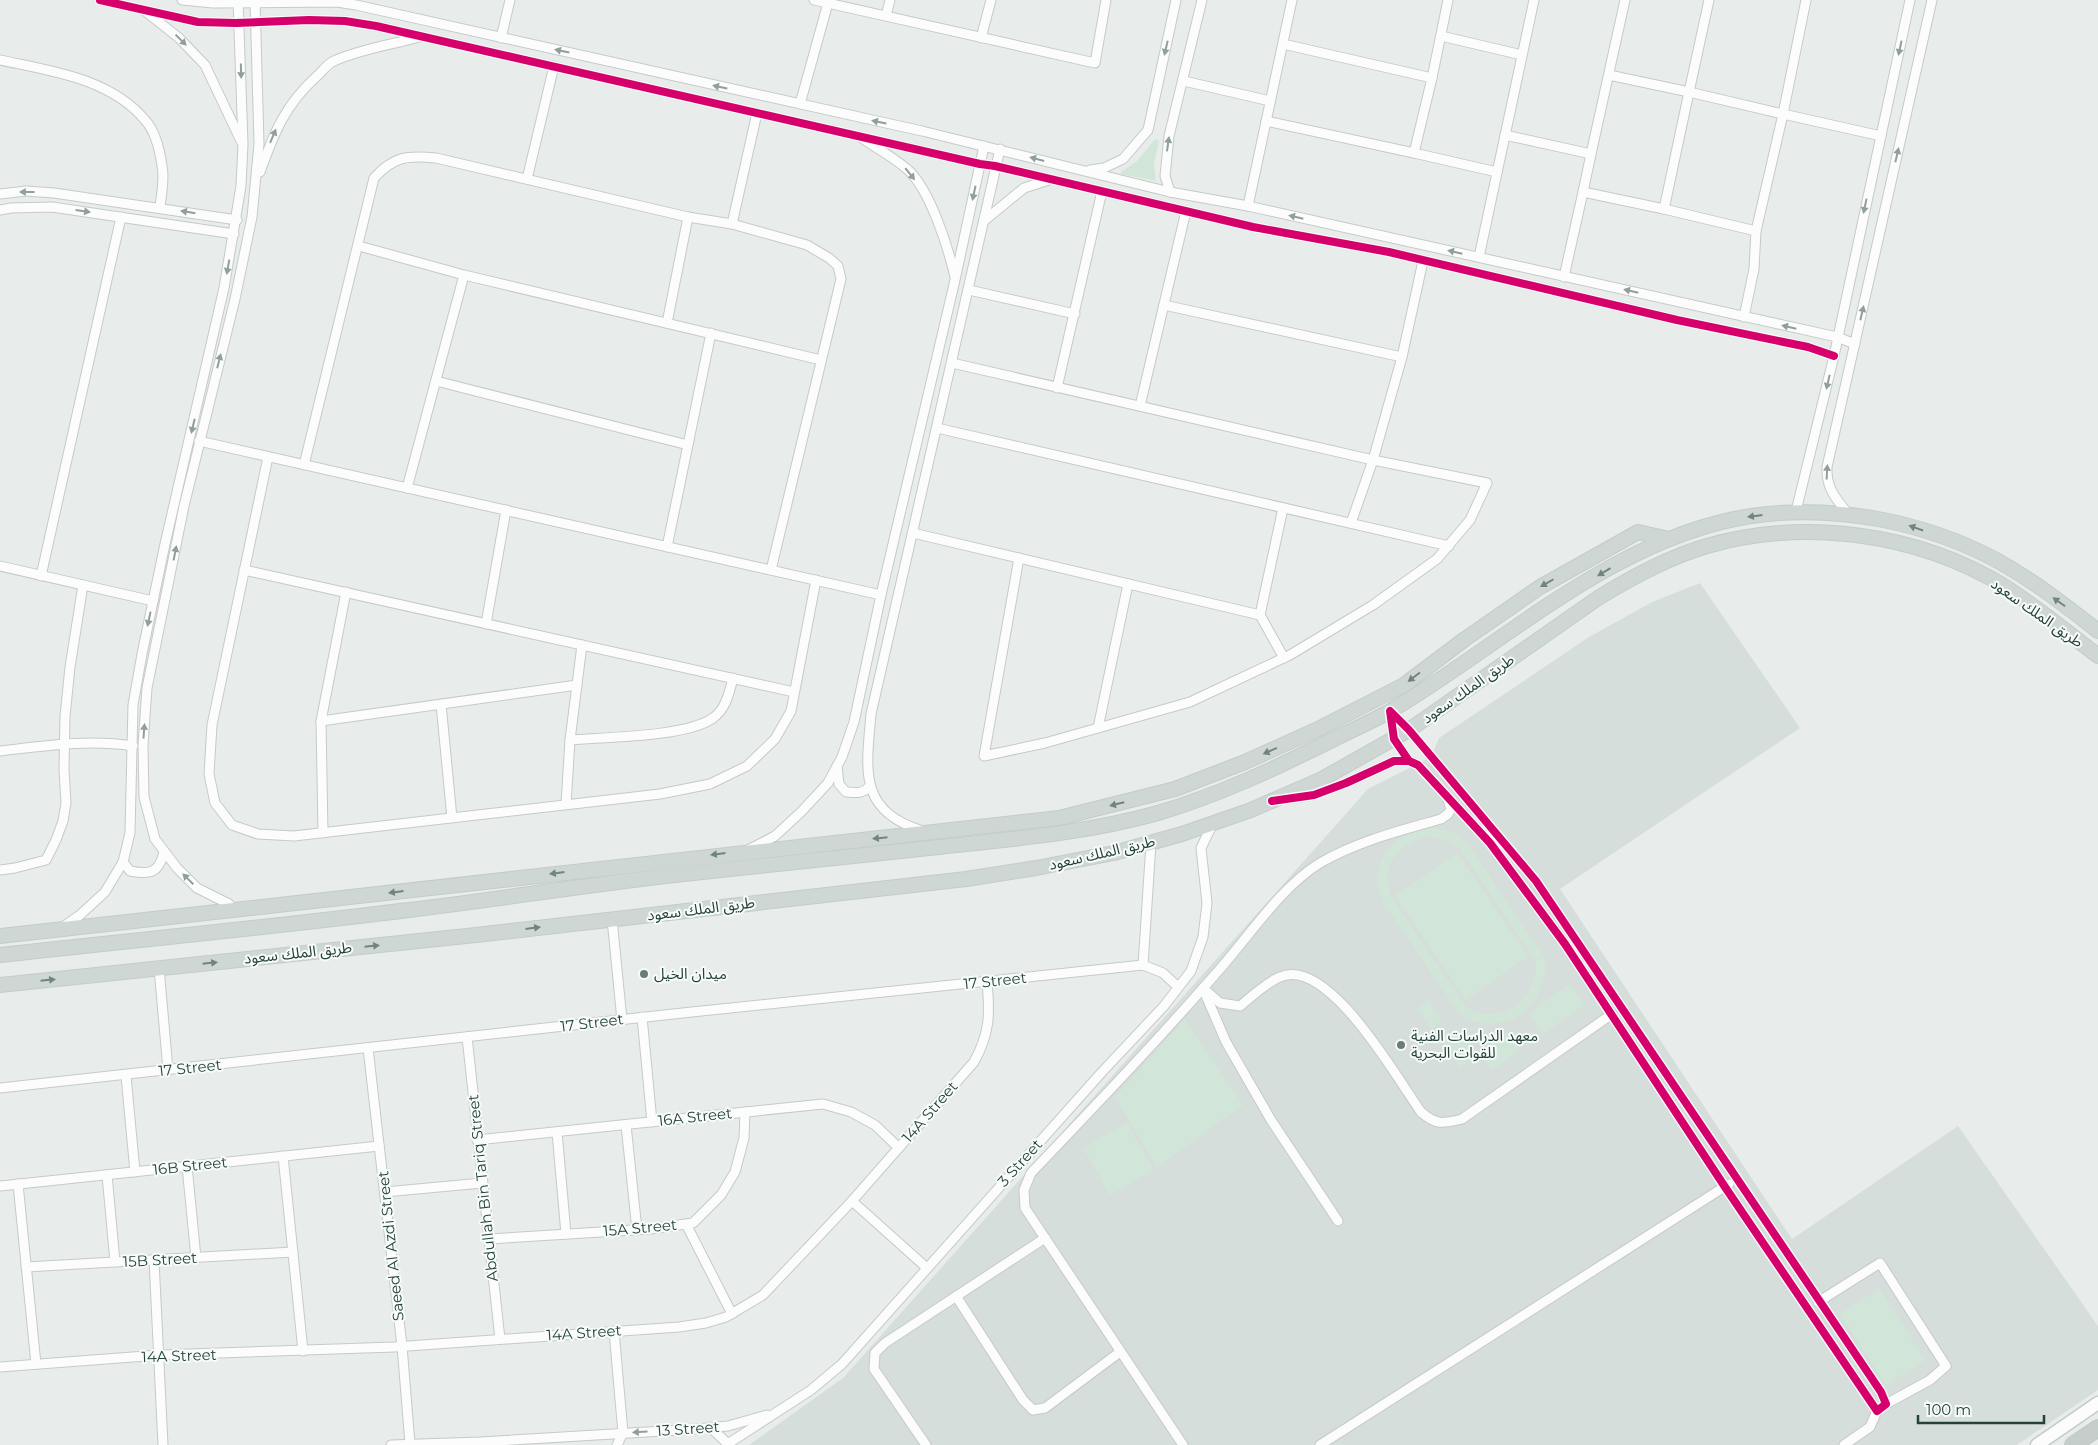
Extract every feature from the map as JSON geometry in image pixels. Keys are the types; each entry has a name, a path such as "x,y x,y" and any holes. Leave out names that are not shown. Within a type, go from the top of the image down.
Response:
{"highway":[{"path":"2073,1445 2098,1428"}],"main road":[{"name":"طريق الملك سعود","path":"0,955 408,911 664,876 1009,840 1156,814 1217,793 1274,769 1390,711 1540,611 1632,555 1669,539 1714,524 1747,517 1796,511 1848,514 1909,526 1975,549 2022,576 2098,631"},
{"name":"طريق الملك سعود","path":"0,985 966,879 1114,853 1213,823 1272,801 1322,779 1409,730 1598,598 1626,581 1660,564 1706,546 1754,535 1801,531 1842,533 1923,550 1960,564 2002,586 2047,616 2098,656"},
{"path":"0,936 745,851 1059,818 1175,789 1245,762 1318,729 1404,685 1464,639 1540,587 1638,532 1669,539"},
{"path":"2037,1445 2098,1404"}],"street":[{"path":"100,0 198,22 256,20 345,21 420,36 995,166 1253,227 1388,252 1677,320 1808,347 1834,356"},
{"path":"182,0 213,3 336,1 1000,149 1170,192 1248,206 1744,316 1837,337 1855,344"},
{"path":"501,38 510,0"},
{"path":"814,0 1095,64 1106,0"},
{"path":"886,16 890,0"},
{"path":"981,38 991,0"},
{"path":"1084,171 1104,168 1123,159 1148,130 1176,0"},
{"path":"1170,192 1165,176 1169,136 1184,82 1202,0"},
{"path":"1248,206 1292,0"},
{"path":"1414,153 1448,0"},
{"path":"1479,257 1534,0"},
{"path":"1564,277 1625,0"},
{"path":"1664,209 1709,0"},
{"path":"1744,316 1754,269 1756,231 1783,114 1806,0"},
{"path":"1796,511 1834,356 1910,0"},
{"path":"1848,514 1829,488 1826,478 1827,467 1932,0"},
{"path":"230,904 197,888 177,868 155,839 144,797 143,745 147,688 199,441 248,241 259,144 255,1"},
{"path":"57,930 80,915 106,892 124,862 130,833 134,705 153,601 210,356 237,220 243,144 238,2"},
{"path":"800,104 828,3"},
{"path":"143,9 179,38 205,65 243,144"},
{"path":"256,181 274,132 289,107 307,85 332,62 385,44 420,36"},
{"path":"1440,36 1522,55"},
{"path":"1283,44 1432,78"},
{"path":"0,60 70,75 120,97 146,121 157,144 163,168 160,208"},
{"path":"527,179 554,66"},
{"path":"1609,75 1881,136"},
{"path":"1184,82 1270,101"},
{"path":"732,224 757,113"},
{"path":"1266,121 1497,172"},
{"path":"857,135 908,169 924,193 948,249 956,280"},
{"path":"1504,135 1591,154"},
{"path":"745,851 775,836 828,783 842,756 854,722 881,595 956,280 984,146"},
{"path":"929,833 903,825 890,816 878,803 870,786 867,763 871,714 1000,149"},
{"path":"304,465 359,246 374,178 385,166 397,160 416,156 436,158 688,217 732,224 807,245 829,258 838,266 841,279 771,570"},
{"path":"985,220 1024,188 1049,180"},
{"path":"0,194 36,192 95,198 237,220"},
{"path":"1057,388 1076,314 1102,192"},
{"path":"1583,192 1756,231"},
{"path":"0,210 52,207 234,234"},
{"path":"1140,406 1186,211"},
{"path":"41,576 121,217"},
{"path":"667,323 688,217"},
{"path":"359,246 464,275 822,360"},
{"path":"1351,523 1373,460 1402,357 1423,261"},
{"path":"407,488 464,275"},
{"path":"969,290 1076,314"},
{"path":"1164,305 1402,357"},
{"path":"667,547 710,333"},
{"path":"952,363 1373,460 1487,483 1470,520 1438,559 1373,605 1284,658 1190,702 1045,743 984,756 1019,558"},
{"path":"436,381 688,445"},
{"path":"937,428 1449,546"},
{"path":"199,441 881,595"},
{"path":"268,457 212,725 209,774 215,804 232,825 258,834 294,836 660,794 710,784 747,766 775,740 791,711 816,580"},
{"path":"1283,508 1260,614 1284,658"},
{"path":"486,624 506,510"},
{"path":"913,533 1260,614"},
{"path":"0,566 153,601"},
{"path":"244,570 794,692"},
{"path":"1098,728 1128,584"},
{"path":"0,870 46,860 63,821 66,803 65,716 70,667 83,586"},
{"path":"323,832 321,721 346,592"},
{"path":"566,804 570,740 582,645"},
{"path":"570,740 670,732 694,727 713,718 725,705 733,678"},
{"path":"321,721 577,685"},
{"path":"440,704 452,818"},
{"path":"1390,711 1409,730 1536,881 1818,1302 1881,1392 1886,1404"},
{"path":"1390,711 1394,739 1409,760 1418,765 1490,844 1520,882 1612,1014 1724,1187 1877,1411"},
{"path":"0,751 65,744 118,744 133,746"},
{"path":"1272,801 1314,794 1346,783 1394,761 1409,760"},
{"path":"837,766 839,784 846,792 857,793 866,791 870,786"},
{"path":"1183,1445 1024,1208 1024,1190 1031,1173 1203,988 1285,892 1318,864 1374,837 1440,819 1451,809 1447,797"},
{"name":"3 Street","path":"727,1444 811,1390 842,1364 1102,1072 1164,1006 1191,971 1203,937 1207,903 1201,848 1213,823"},
{"path":"1143,966 1150,843"},
{"path":"124,862 130,871 143,874 158,867 164,852"},
{"path":"612,919 622,1020"},
{"name":"17 Street","path":"0,1088 126,1076 642,1017 1143,966 1164,973 1178,987"},
{"path":"159,968 168,1070"},
{"path":"1203,988 1220,1003 1240,1006 1280,976 1298,974 1322,984 1344,1004 1420,1112 1433,1122 1448,1122 1462,1119 1612,1014"},
{"name":"14A Street","path":"0,1367 159,1356 402,1346 614,1331 706,1323 732,1314 763,1295 852,1201 974,1062 983,1045 988,1026 990,1010 987,982"},
{"path":"1203,988 1226,1042 1271,1120 1338,1221"},
{"path":"642,1017 652,1122"},
{"name":"Abdullah Bin Tariq Street","path":"467,1037 500,1339"},
{"name":"Saeed Al Azdi Street","path":"368,1048 402,1346 410,1444"},
{"path":"126,1076 135,1172"},
{"name":"16A Street","path":"477,1140 823,1104 851,1112 875,1125 899,1148"},
{"name":"15A Street","path":"489,1239 637,1230 693,1223 721,1195 735,1172 744,1138 745,1112"},
{"path":"626,1125 637,1230"},
{"path":"557,1132 566,1234"},
{"name":"16B Street","path":"0,1186 379,1146"},
{"path":"283,1156 303,1351"},
{"path":"187,1166 196,1258"},
{"path":"107,1175 115,1262"},
{"path":"1320,1445 1737,1180"},
{"path":"385,1192 482,1183"},
{"path":"18,1184 36,1364"},
{"path":"852,1201 927,1268"},
{"path":"686,1224 732,1314"},
{"path":"926,1445 874,1369 874,1356 877,1349 1045,1238"},
{"name":"15B Street","path":"26,1267 293,1252"},
{"path":"154,1260 163,1445"},
{"path":"1818,1302 1880,1264 1946,1366 1930,1380 1886,1404 1877,1411 1870,1427 1844,1445"},
{"path":"956,1296 1023,1400 1033,1410 1045,1408 1120,1352"},
{"path":"614,1331 623,1433 617,1445"},
{"name":"13 Street","path":"391,1445 480,1442 728,1426 775,1413"},
{"path":"710,1427 727,1444"}],"shaded area":[{"name":"معهد الدراسات الفنية للقوات البحرية","path":"1700,583 1800,728 1560,889 1792,1239 1958,1126 2098,1326 2098,1390 2017,1445 749,1445 843,1378 1368,789 1431,757 1439,738 1589,637 1652,602"}],"green space":[{"path":"1155,139 1159,141 1154,164 1156,181 1121,174 1121,172 1137,161"},
{"path":"1429,827 1455,833 1467,843 1545,958 1544,976 1539,991 1531,1004 1520,1014 1507,1021 1492,1024 1476,1021 1460,1014 1383,902 1378,875 1381,863 1386,853 1394,844 1416,831","holes":["1429,836 1450,841 1460,849 1536,961 1535,975 1531,988 1524,998 1504,1012 1492,1014 1479,1013 1466,1007 1391,897 1387,875 1389,866 1400,850 1418,839"]},
{"path":"1457,853 1528,956 1466,1000 1395,896"},
{"path":"1570,984 1584,1005 1543,1034 1529,1013"},
{"path":"1428,1001 1442,1022 1432,1029 1417,1009"},
{"path":"1185,1019 1243,1105 1157,1167 1115,1097"},
{"path":"1456,1028 1476,1055 1460,1067 1440,1040"},
{"path":"1507,1032 1520,1050 1492,1070 1479,1052"},
{"path":"1127,1123 1153,1170 1110,1195 1083,1148"},
{"path":"1879,1289 1925,1360 1886,1385 1840,1314"}],"cycle path":[{"path":"100,0 198,22 236,23 309,20 345,21 376,26 995,166 1253,227 1389,252 1677,320 1808,347 1834,356"},
{"path":"1272,801 1314,795 1394,761 1409,761 1418,765 1490,843 1565,944 1725,1187 1877,1411 1886,1404 1881,1392 1536,881 1409,730 1390,711 1394,739 1409,761"}],"place":[{"name":"ميدان الخيل","path":"644,974"},
{"name":"معهد الدراسات الفنية للقوات البحرية","path":"1401,1045"}]}
